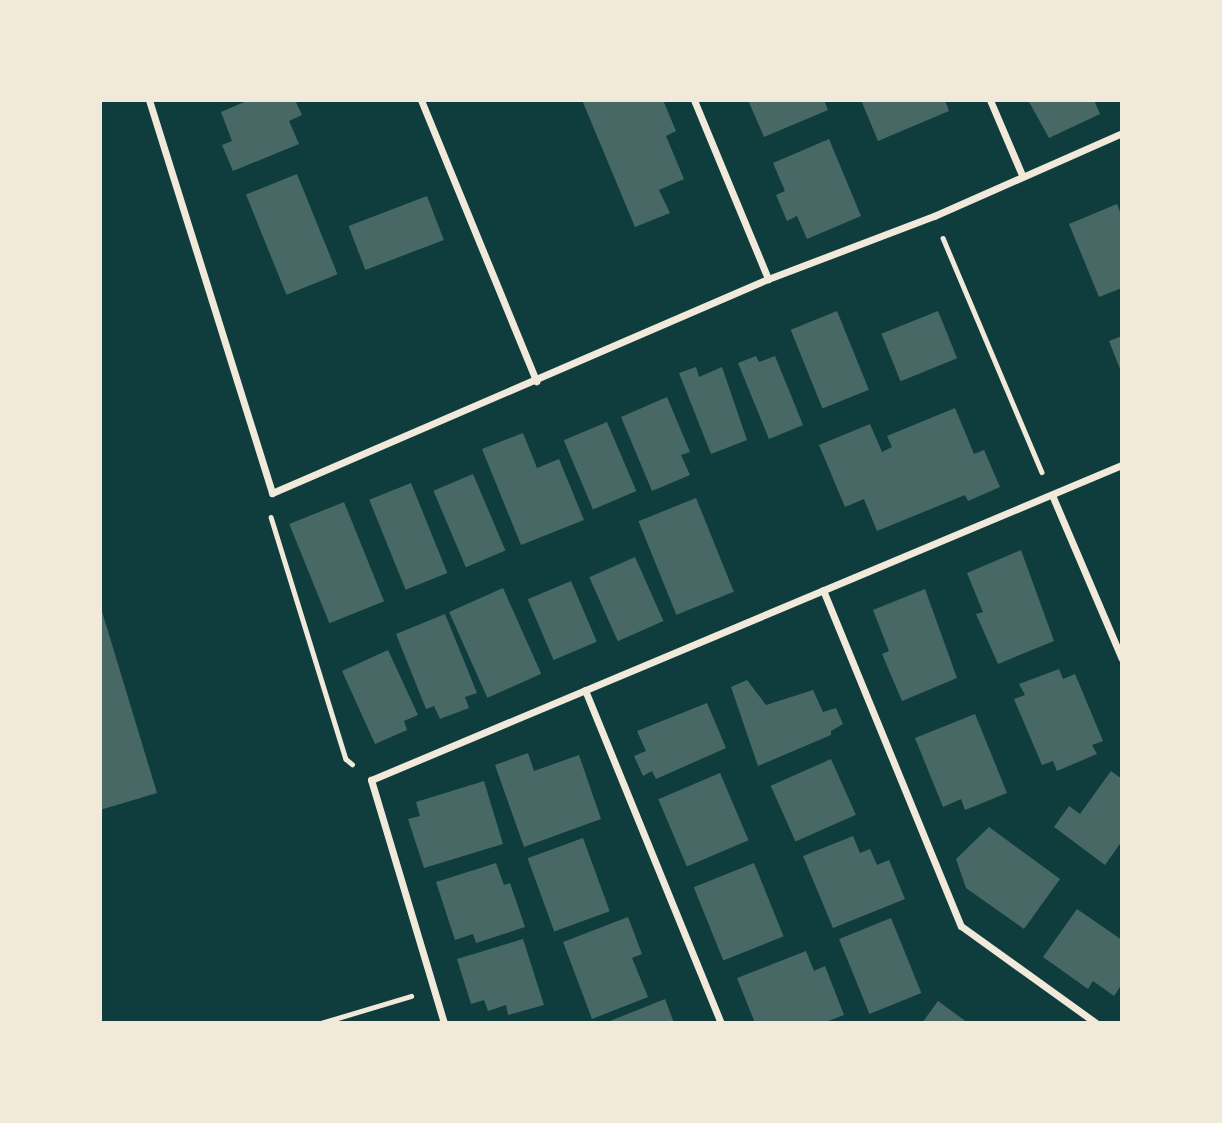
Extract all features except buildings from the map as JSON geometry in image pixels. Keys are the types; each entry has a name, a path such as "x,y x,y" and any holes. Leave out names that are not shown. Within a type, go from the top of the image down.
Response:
{"street":[{"path":"149,100 271,493 768,279 933,216 1122,133"},
{"path":"421,100 536,381"},
{"path":"694,100 768,279"},
{"path":"990,100 1022,175"},
{"path":"443,1023 371,780 1122,465"},
{"path":"1052,495 1122,659"},
{"path":"823,590 961,926 1096,1023"},
{"path":"585,690 721,1023"}],"path":[{"path":"933,216 1052,495"},
{"path":"271,493 271,516 346,759 371,780"},
{"path":"321,1023 433,989"}]}
